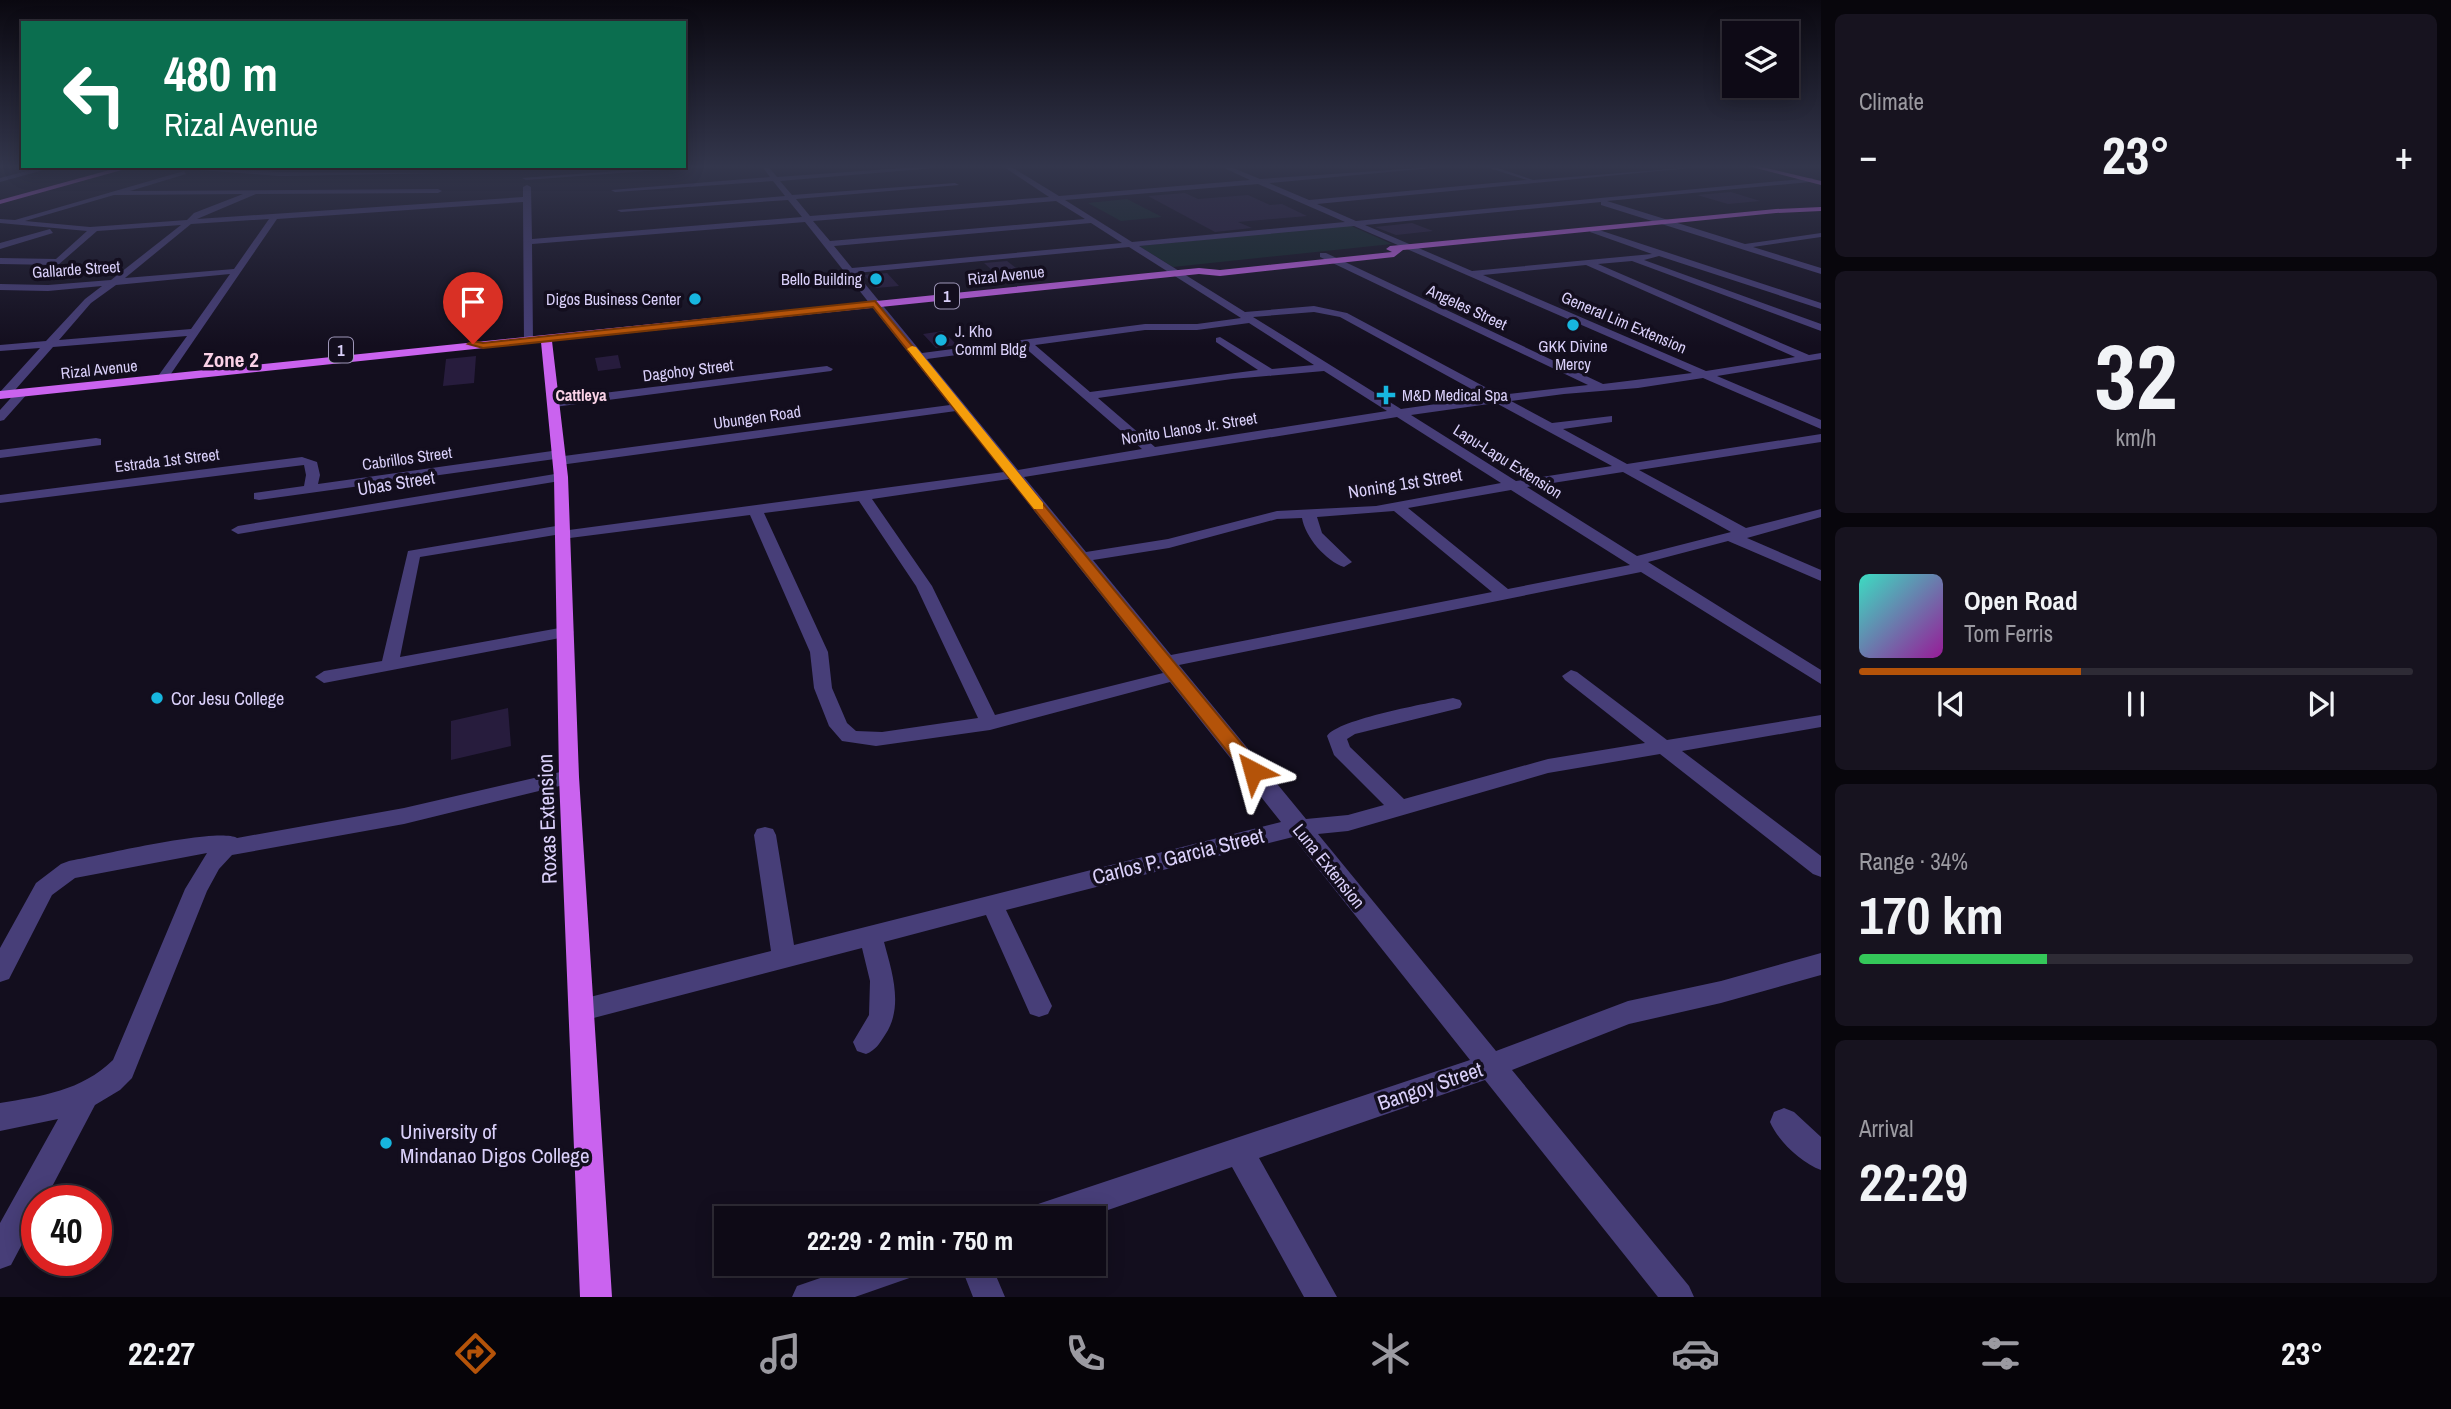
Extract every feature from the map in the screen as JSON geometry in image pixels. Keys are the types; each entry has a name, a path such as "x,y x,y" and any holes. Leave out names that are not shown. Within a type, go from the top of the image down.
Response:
{"main road":[{"name":"Rizal Avenue","path":"1199,271 1210,267 1383,248 1399,250 1634,226"},
{"name":"Rizal Avenue","path":"2,395 1176,273 1220,273 1394,254 1399,250"},
{"path":"1295,258 1306,264"},
{"name":"Roxas Extension","path":"537,340 554,403 560,464 569,777 596,1297"}],"street":[{"path":"40,226 94,229 148,226"},
{"path":"2,395 88,301 159,249 184,226"},
{"path":"162,379 268,226"},
{"path":"528,226 537,340"},
{"path":"626,226 628,233"},
{"path":"528,242 724,226"},
{"name":"Luna Extension","path":"812,226 1678,1297"},
{"path":"828,244 1031,226"},
{"name":"Lapu-Lapu Extension","path":"1101,226 1821,678"},
{"path":"850,271 1340,226"},
{"name":"General Lim Extension","path":"1360,226 1821,425"},
{"path":"1677,226 1820,271"},
{"path":"0,246 61,228"},
{"path":"0,261 58,262 94,229"},
{"path":"1593,230 1658,255 1732,274 1821,306"},
{"path":"1742,246 1821,235"},
{"path":"1470,273 1687,251"},
{"name":"Angeles Street","path":"1323,255 1600,386"},
{"path":"1633,258 1821,328"},
{"path":"26,289 63,268 58,262"},
{"path":"1588,263 1821,369"},
{"name":"Gallarde Street","path":"0,287 26,289 238,271"},
{"path":"919,358 1145,327 1197,327 1247,317 1314,309 1335,312 1624,468 1740,536 1821,576"},
{"path":"0,348 195,332"},
{"path":"1220,340 1269,372"},
{"path":"1026,343 1153,452"},
{"name":"Nonito Llanos Jr. Street","path":"390,665 413,554 562,532 755,510 1014,475 1399,413 1600,386 1638,385 1821,356"},
{"path":"1089,396 1326,367"},
{"name":"Dagohoy Street","path":"554,403 827,369"},
{"path":"0,416 22,393"},
{"name":"Ubungen Road","path":"560,464 959,407"},
{"path":"1550,428 1608,419"},
{"name":"Noning 1st Street","path":"1080,558 1169,543 1262,518 1352,513 1513,485 1821,438"},
{"path":"0,454 96,442"},
{"name":"Estrada 1st Street","path":"0,499 302,461 310,462 313,467 310,489"},
{"name":"Cabrillos Street","path":"259,496 560,464"},
{"name":"Ubas Street","path":"239,530 560,464"},
{"path":"863,496 924,586 990,724"},
{"path":"1398,506 1507,596"},
{"path":"755,510 819,652 823,688 844,732 856,738 876,739 990,724 1170,669 1507,596 1639,564 1821,513"},
{"path":"1309,514 1308,521 1319,540 1344,562"},
{"path":"324,677 565,632"},
{"path":"1571,676 1821,868"},
{"path":"1400,808 1341,750 1337,736 1349,729 1453,704"},
{"name":"Carlos P. Garcia Street","path":"582,1010 1269,833 1348,823 1548,766 1821,721"},
{"path":"0,1117 85,1096 109,1083 123,1069 200,879 216,856 230,846 392,819 569,777"},
{"path":"765,835 784,958"},
{"path":"0,971 44,889 69,870 194,846 228,842 230,846"},
{"path":"992,904 1039,1006"},
{"path":"866,1042 882,1018 882,981 871,936"},
{"name":"Bangoy Street","path":"1076,1206 1490,1065 1628,1013 1721,992 1821,964"},
{"path":"0,1254 85,1096"},
{"path":"1784,1122 1821,1156"},
{"path":"1239,1151 1321,1297"},
{"path":"808,1297 871,1276"},
{"path":"981,1276 989,1297"}],"green space":[{"path":"1344,226 1350,226 1392,244 1173,267 1139,246"}],"building":[{"path":"1203,226 1246,226 1252,228 1215,232"},
{"path":"1419,226 1433,231 1396,235 1375,227"},
{"path":"1007,261 1024,274 1000,277 984,263"},
{"name":"Bello Building","path":"887,273 899,286 876,288 864,275"},
{"name":"J. Kho Comml Bldg","path":"943,331 957,345 936,348 923,334"},
{"path":"618,355 621,368 598,371 595,358"},
{"path":"476,356 474,383 443,386 446,359"},
{"path":"508,708 511,746 451,760 451,721"}],"slow traffic":[{"path":"912,349 1039,506"}],"place":[{"name":"Bello Building","path":"876,279"},
{"name":"Digos Business Center","path":"695,299"},
{"name":"GKK Divine Mercy","path":"1573,325"},
{"name":"J. Kho Comml Bldg","path":"941,340"},
{"name":"M&D Medical Spa","path":"1386,395"},
{"name":"Cor Jesu College","path":"157,698"},
{"name":"University of Mindanao Digos College","path":"386,1143"}],"district":[{"name":"Zone 2","path":"231,359"},
{"name":"Cattleya","path":"581,395"}],"route":[{"path":"473,344 875,304 1253,771"}]}
